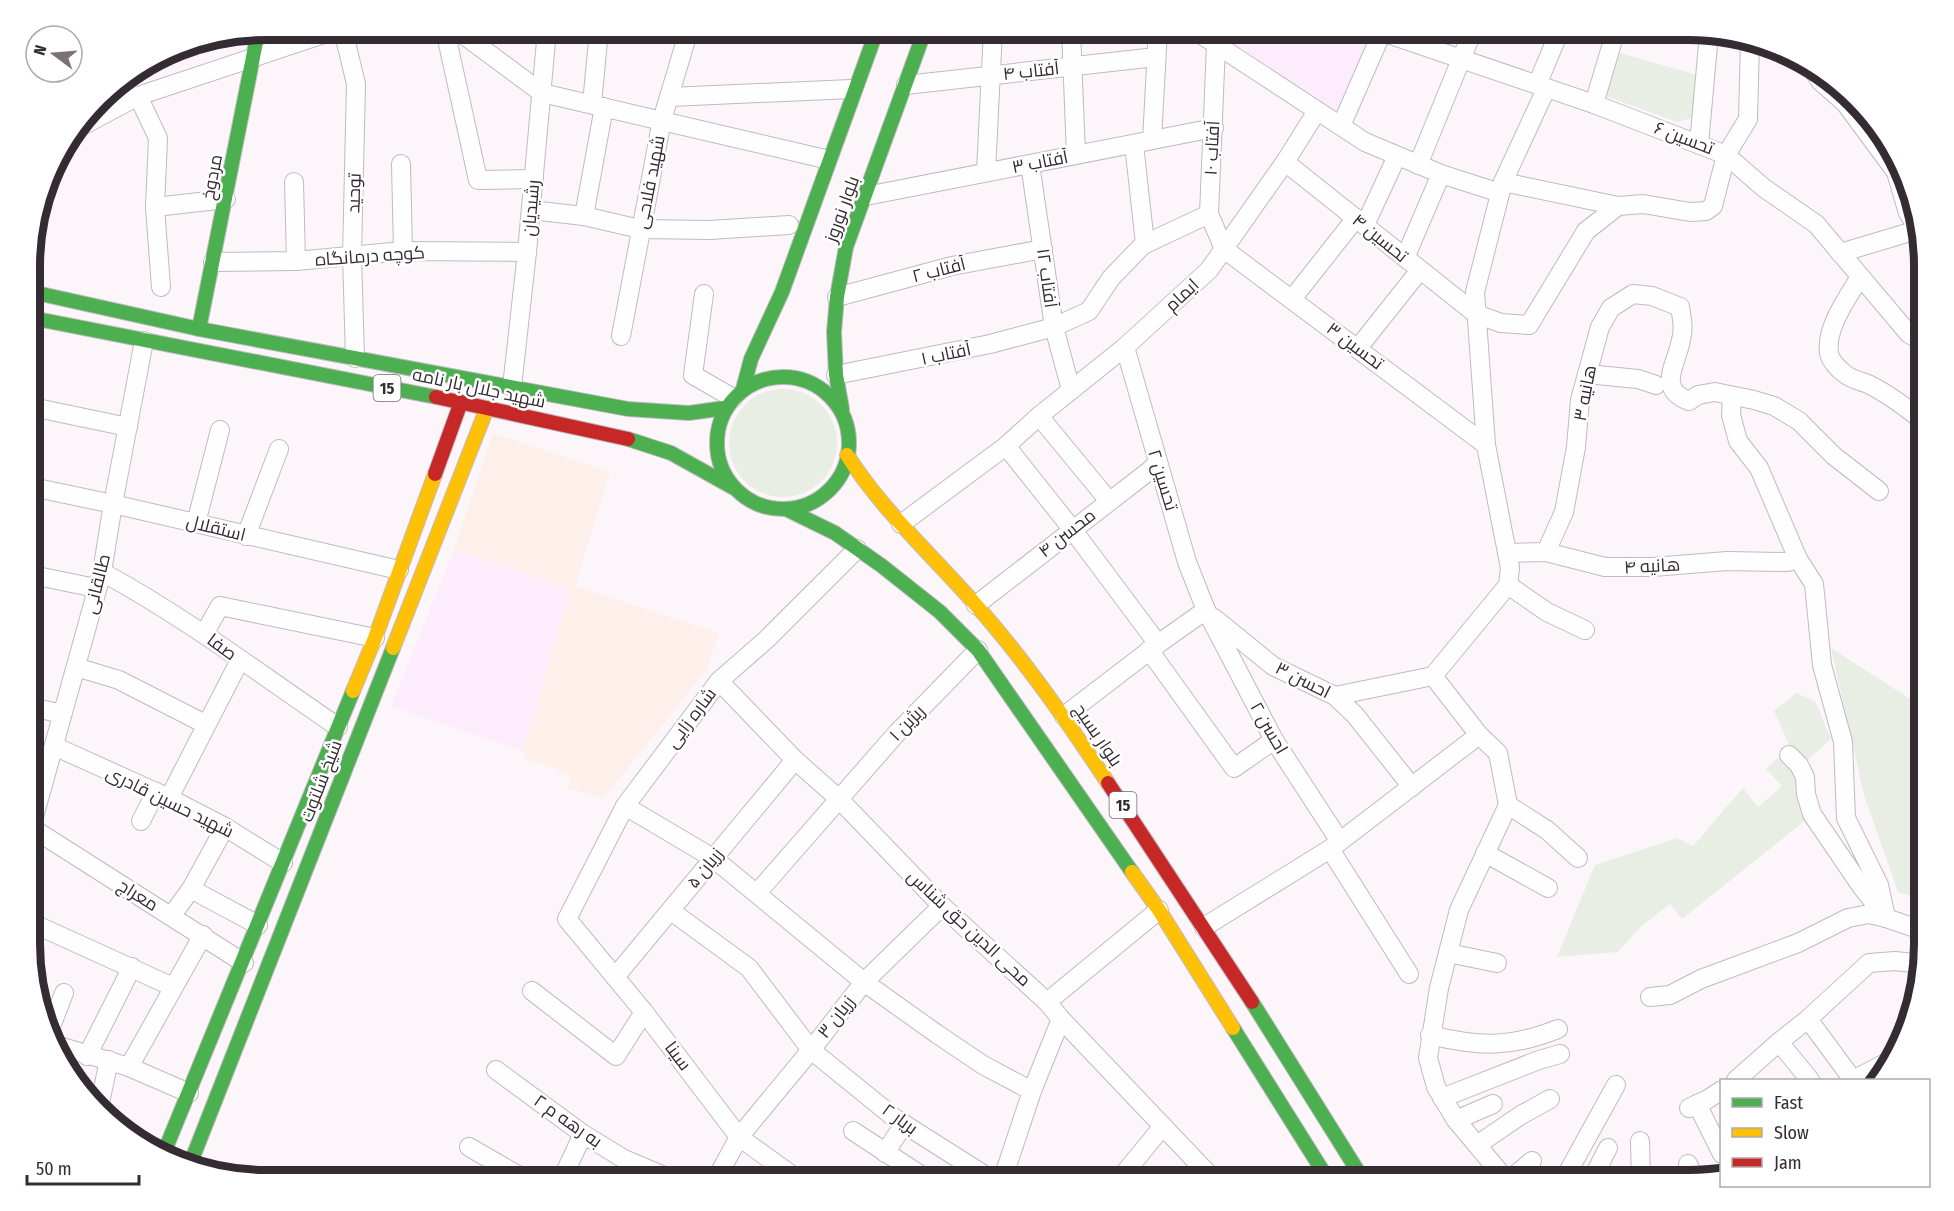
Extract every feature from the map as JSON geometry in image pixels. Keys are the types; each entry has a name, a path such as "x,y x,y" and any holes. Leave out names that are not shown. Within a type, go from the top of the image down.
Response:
{"main road":[{"name":"بلوار نوروز","path":"734,398 782,292 873,40"},
{"name":"بلوار نوروز","path":"842,409 836,375 834,332 837,297 846,247 922,40"},
{"name":"مردوخ","path":"200,328 256,41"},
{"name":"شهید جلال بار نامه","path":"40,294 200,328 628,409 669,414 703,413 734,398"},
{"name":"شهید جلال بار نامه","path":"40,320 461,402 617,436 671,453 732,487"},
{"name":"15","path":"783,376 805,380 824,391 842,409 848,439 847,455 837,479 819,498 803,506 786,509 766,507 747,500 732,487 723,473 717,457 716,440 719,424 734,398 762,379 783,376"},
{"name":"شیخ شلتوت","path":"166,1147 244,963 375,638 461,402"},
{"name":"شیخ شلتوت","path":"192,1158 487,408"},
{"path":"663,450 671,446 677,434 676,422 669,414"},
{"name":"بلوار بسیج","path":"847,455 861,477 901,524 951,600 978,650 1159,910 1323,1171"},
{"name":"بلوار بسیج","path":"786,509 835,533 882,566 951,600 976,605 1064,716 1204,927 1358,1171"}],"street":[{"path":"110,104 305,40"},
{"name":"توحید","path":"345,40 356,84 352,255 356,358"},
{"path":"447,40 478,180 534,179"},
{"path":"470,40 542,93 825,159"},
{"name":"رشیدیان","path":"512,387 546,40"},
{"path":"584,216 598,106 599,40"},
{"name":"شهید فلاحی","path":"621,336 662,120 686,40"},
{"path":"987,172 993,40"},
{"path":"1071,40 1076,155"},
{"path":"1152,140 1157,40"},
{"path":"1209,40 1365,142 1441,174 1502,187 1618,206 1643,204 1690,212 1706,211 1713,206 1726,155 1748,119 1749,49"},
{"path":"1341,126 1379,40"},
{"name":"تحسین ۶","path":"1408,40 1594,104 1726,155 1764,188 1816,224 1860,278 1914,337"},
{"path":"1418,165 1469,40"},
{"path":"1335,696 1433,676 1508,585 1510,568 1508,553 1486,445 1475,292 1502,187 1557,40"},
{"path":"1594,104 1613,40"},
{"path":"1699,144 1708,41"},
{"name":"آفتاب ۱۰","path":"1216,45 1209,214 1224,249"},
{"name":"آفتاب ۴","path":"906,85 1156,57"},
{"path":"670,97 851,89"},
{"path":"138,96 158,138 155,207 161,287"},
{"name":"ایمام","path":"901,524 1006,446 1039,416 1125,347 1209,270 1285,162 1317,111"},
{"path":"1853,113 1883,155"},
{"name":"آفتاب ۳","path":"866,196 1214,128"},
{"path":"1134,144 1145,244"},
{"path":"1292,298 1360,222 1397,156"},
{"name":"تحسین ۴","path":"1285,162 1476,314"},
{"path":"401,164 403,251"},
{"name":"آفتاب ۱۲","path":"1030,164 1054,327 1071,390"},
{"path":"1405,258 1441,174"},
{"path":"294,182 296,261"},
{"path":"155,207 226,199"},
{"path":"1476,314 1501,323 1529,325 1586,231 1618,206"},
{"path":"531,210 584,216 640,229 710,230 789,225"},
{"name":"آفتاب ۱","path":"836,375 968,349 1054,327 1089,311 1111,278 1145,244 1209,214"},
{"path":"1840,253 1911,232"},
{"name":"آفتاب ۲","path":"837,297 952,266 1043,249"},
{"name":"تحسین ۳","path":"1224,249 1486,445"},
{"name":"کوچه درمانگاه","path":"213,262 296,261 403,251 527,252"},
{"path":"1358,348 1420,270"},
{"path":"1860,278 1840,310 1831,331 1828,354 1847,376 1870,385 1914,414"},
{"path":"704,294 693,375 734,398"},
{"name":"هانیه ۳","path":"1546,552 1564,512 1576,447 1580,400 1600,327 1611,308 1633,294 1652,296 1680,307 1683,325 1681,341 1671,373 1672,388 1678,397 1689,400 1698,395 1715,392 1732,397"},
{"name":"طالقانی","path":"40,796 99,580 144,341"},
{"name":"تحسین ۲","path":"1125,347 1187,562 1206,610"},
{"path":"1587,374 1638,379 1656,385"},
{"path":"1879,490 1834,456 1800,421 1774,406 1732,397 1731,415 1738,441 1759,468 1798,559 1814,584 1822,665 1843,741 1846,818 1879,885 1886,918"},
{"path":"40,409 128,427"},
{"path":"1039,416 1110,501"},
{"path":"196,523 220,430"},
{"path":"1006,446 1072,529 1234,768 1274,740"},
{"path":"246,536 279,448"},
{"name":"محسن ۴","path":"976,605 1158,462"},
{"name":"استقلال","path":"40,489 399,570"},
{"name":"شاره زایی","path":"567,919 625,806 719,681 766,639 857,549"},
{"name":"هانیه ۴","path":"1508,553 1546,552 1605,567 1653,567 1727,561 1787,562 1798,559"},
{"name":"صفا","path":"40,576 99,580 140,592 338,727"},
{"path":"1508,585 1547,612 1585,630"},
{"path":"204,634 220,606 375,638"},
{"path":"1064,716 1153,647 1206,610"},
{"name":"احسن ۳","path":"1206,610 1273,666 1335,696 1355,715 1412,787"},
{"name":"احسن ۲","path":"1206,610 1274,740 1409,975"},
{"name":"ریژین ۱","path":"757,893 896,734 978,650"},
{"path":"141,821 162,795 206,724 240,660"},
{"path":"76,667 119,680 206,724"},
{"path":"1433,676 1479,735 1498,753 1508,805 1459,910 1430,1035 1428,1058 1436,1087 1442,1098 1456,1120 1499,1171"},
{"name":"محی الدین حق شناس","path":"719,681 795,760 838,798 942,906 1047,1002 1206,1171"},
{"path":"40,709 62,714"},
{"path":"1204,927 1334,844 1479,735"},
{"name":"شهید حسین قادری","path":"54,746 162,795 225,827 284,863"},
{"path":"1789,755 1799,765 1805,777 1806,794 1812,814 1861,886 1886,918"},
{"name":"زریان ۵","path":"615,977 795,760"},
{"path":"1508,805 1546,830 1578,858"},
{"path":"625,806 713,858 864,982 983,1065 1032,1091"},
{"path":"172,915 191,889 225,827"},
{"name":"معراج","path":"40,833 244,963"},
{"path":"1485,853 1548,888"},
{"path":"191,889 258,925"},
{"name":"زریان ۳","path":"720,1171 739,1137 864,982 942,906"},
{"path":"1047,1002 1159,910"},
{"name":"بریار ۲","path":"671,911 749,968 811,1050 904,1124 978,1171"},
{"path":"1650,997 1670,995 1701,980 1798,943 1848,918 1869,914 1914,928"},
{"name":"سینا","path":"567,919 644,1012 739,1137 786,1171"},
{"path":"40,926 173,987"},
{"path":"129,1066 203,935"},
{"path":"1448,953 1497,963"},
{"path":"1740,1079 1869,963 1894,961 1913,963"},
{"path":"87,1056 132,967"},
{"path":"532,992 616,1056 644,1012"},
{"path":"53,1020 64,993"},
{"path":"1005,1171 1032,1091 1061,1019"},
{"path":"1808,1019 1852,1079"},
{"path":"1430,1035 1484,1045 1534,1039 1558,1029"},
{"path":"1779,1042 1809,1079"},
{"path":"67,1049 129,1066 189,1093"},
{"path":"1442,1098 1560,1054"},
{"path":"100,1097 109,1060"},
{"path":"1855,1079 1877,1068"},
{"name":"به رهه م ۲","path":"496,1071 583,1134 624,1159 652,1171"},
{"path":"1568,1171 1616,1085"},
{"path":"1720,1091 1693,1106 1720,1151"},
{"path":"1477,1145 1521,1115 1550,1099"},
{"path":"1456,1120 1493,1104"},
{"path":"885,1152 904,1124"},
{"path":"1126,1171 1163,1126"},
{"path":"853,1131 914,1171"},
{"path":"566,1171 583,1134"},
{"path":"1640,1141 1641,1171"},
{"path":"469,1147 511,1171"},
{"path":"1596,1171 1608,1148"},
{"path":"1520,1171 1532,1161"},
{"path":"1688,1164 1691,1171"}],"shaded area":[{"path":"1206,40 1373,40 1342,115 1300,99"},
{"path":"1620,53 1701,76 1692,118 1677,122 1603,95"},
{"path":"783,389 804,393 821,405 833,422 837,443 833,464 821,481 804,493 783,497 762,493 745,481 733,464 729,443 733,422 745,405 762,393"},
{"path":"493,433 610,472 575,586 719,633 707,669 603,799 568,788 571,777 560,773 561,770 526,759 523,751 570,589 454,550"},
{"path":"454,550 570,589 523,751 391,706"},
{"path":"1831,648 1914,702 1914,897 1898,892 1864,795"},
{"path":"1796,693 1815,701 1831,739 1795,771 1806,820 1682,919 1670,904 1641,926 1618,952 1557,957 1595,865 1677,838 1693,846 1743,788 1758,807 1782,786 1766,769 1790,747 1774,711"}],"traffic: fast":[{"path":"743,389 751,359 782,292 873,40"},
{"path":"842,409 836,375 834,332 837,297 846,247 921,40"},
{"path":"199,329 256,41"},
{"path":"40,294 199,329 628,409 689,413 725,408"},
{"path":"40,320 436,397"},
{"path":"783,377 808,382 830,396 844,418 849,443 844,468 830,490 808,504 783,509 758,504 736,490 722,468 717,443 722,418 736,396 758,382 783,377"},
{"path":"628,439 671,453 732,487"},
{"path":"786,509 835,533 882,566 940,612 978,650 1132,872"},
{"path":"192,1158 393,648"},
{"path":"166,1147 353,691"},
{"path":"1252,1002 1358,1171"},
{"path":"1233,1028 1323,1171"}],"traffic: slow":[{"path":"393,648 487,408"},
{"path":"847,455 876,495 1011,646 1108,783"},
{"path":"353,691 375,638 435,474"},
{"path":"1132,872 1159,910 1233,1028"}],"traffic: jam":[{"path":"436,397 628,439"},
{"path":"435,474 461,402"},
{"path":"1108,783 1252,1002"}]}
